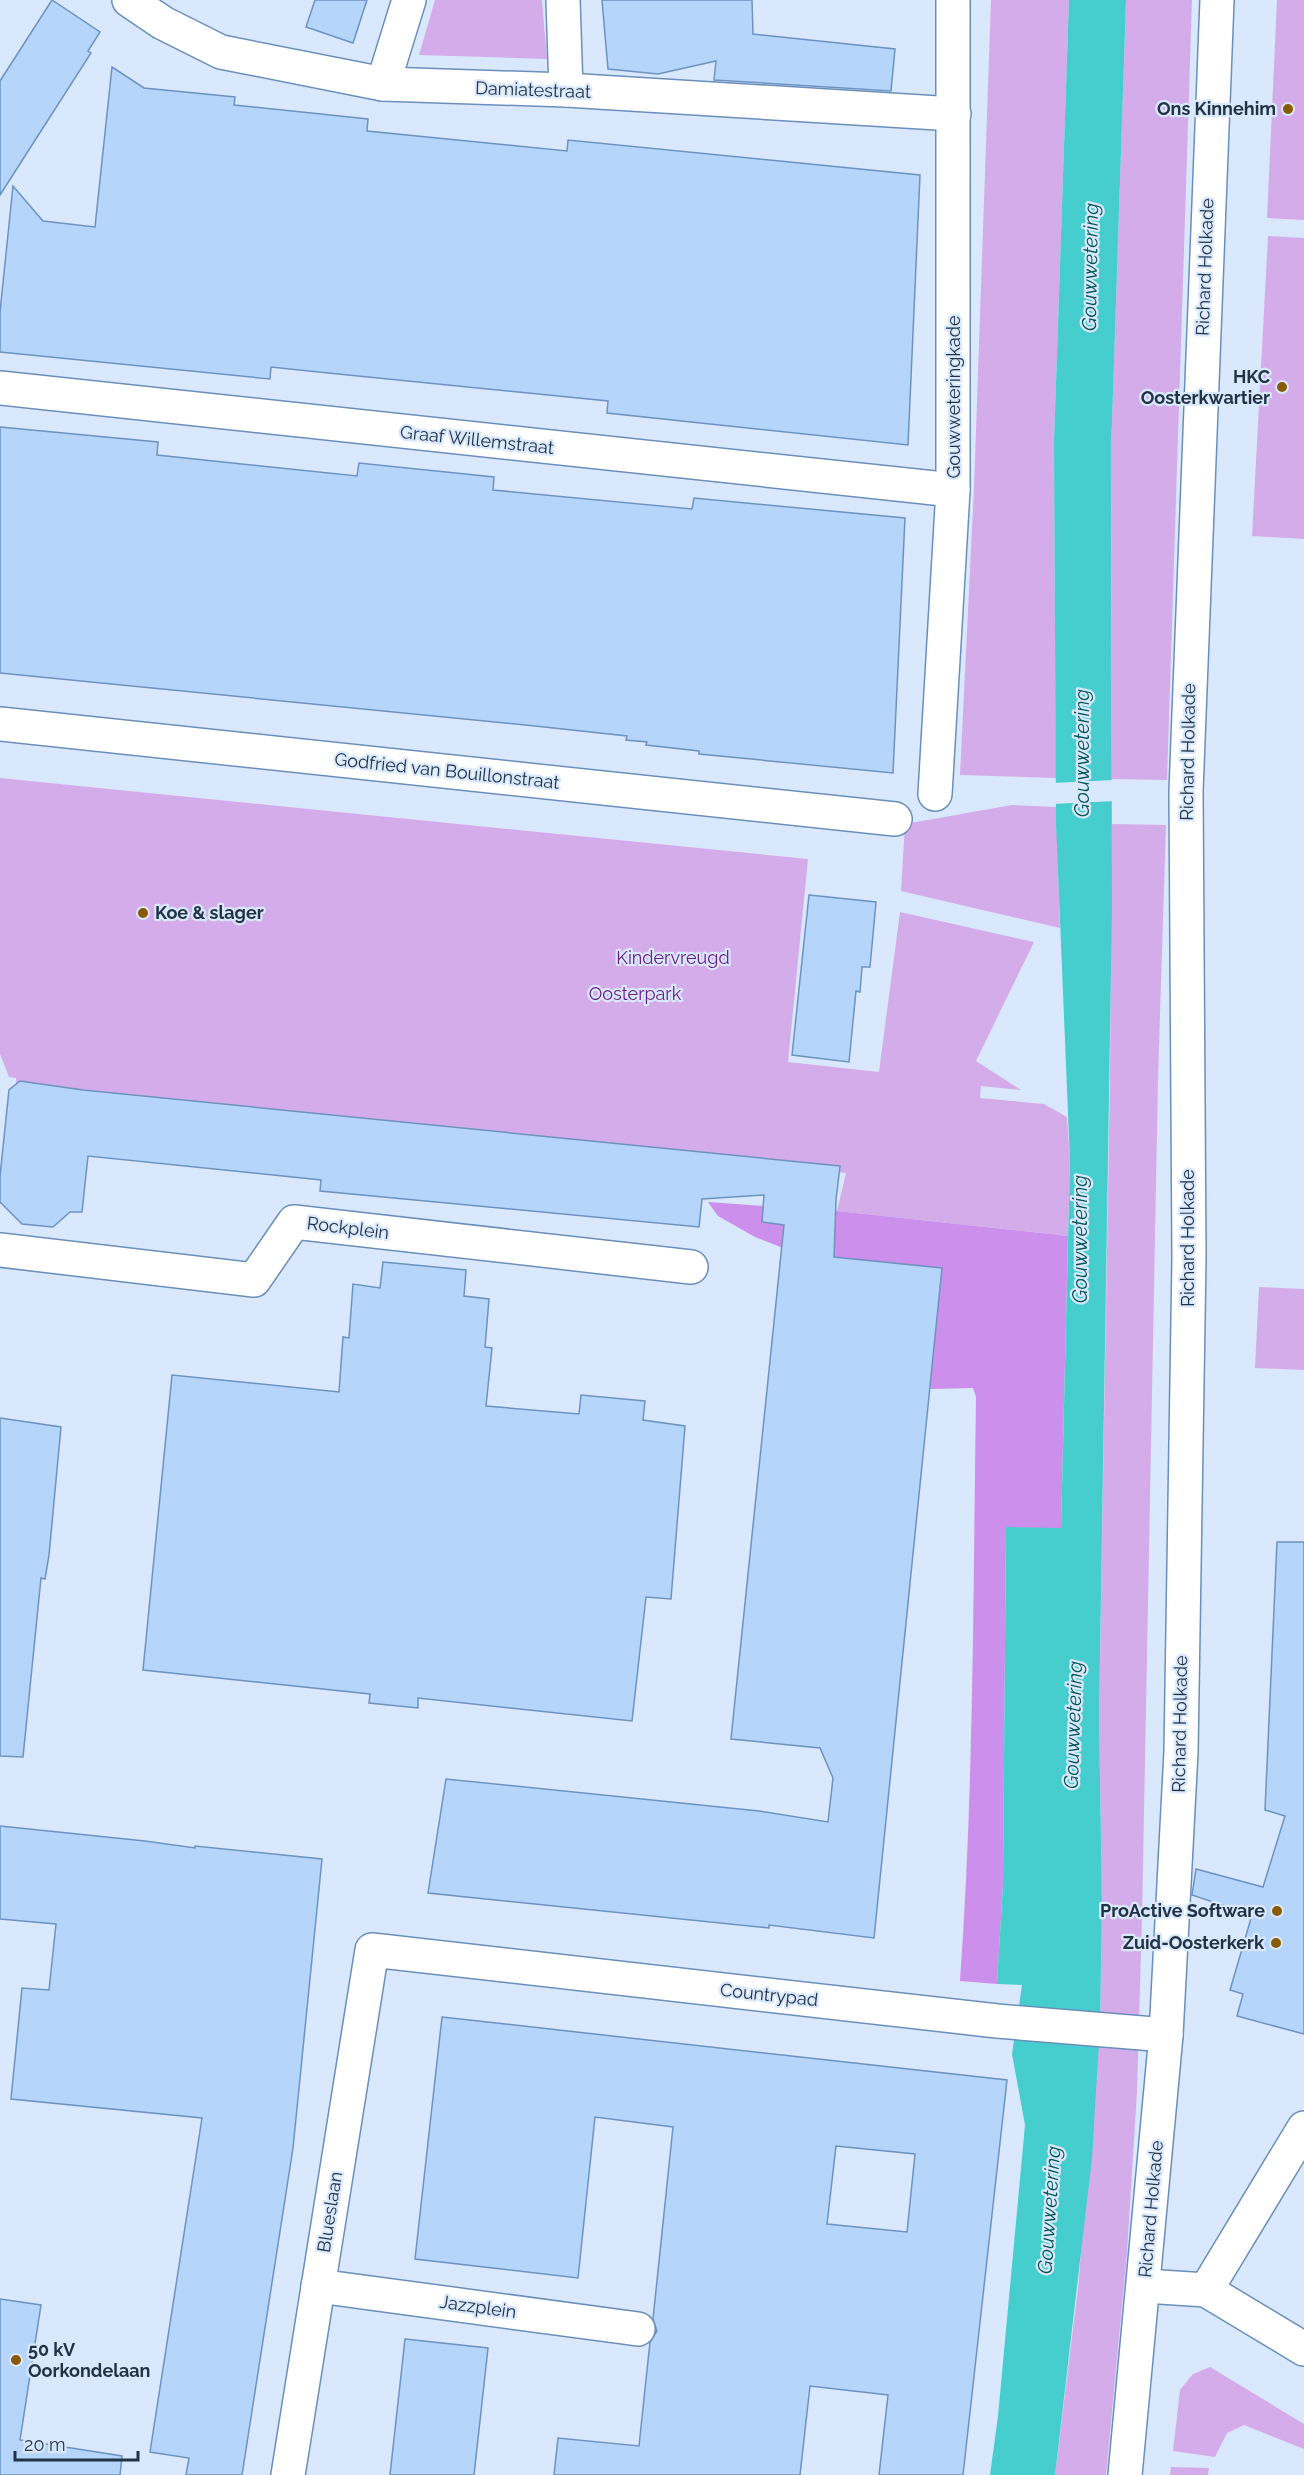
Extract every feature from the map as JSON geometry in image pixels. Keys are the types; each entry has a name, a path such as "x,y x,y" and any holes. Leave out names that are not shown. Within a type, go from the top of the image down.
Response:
{"street":[{"name":"Damiatestraat","path":"129,0 162,23 221,52 383,84 566,90 954,114"},
{"path":"383,84 409,0"},
{"path":"563,0 566,90"},
{"name":"Gouwweteringkade","path":"935,794 953,490 953,0"},
{"name":"Richard Holkade","path":"1125,2475 1166,2036 1181,1752 1189,1258 1186,791 1216,0"},
{"name":"Graaf Willemstraat","path":"0,388 953,490"},
{"name":"Godfried van Bouillonstraat","path":"0,724 895,819"},
{"name":"Rockplein","path":"0,1250 254,1280 294,1222 691,1267"},
{"name":"Countrypad","path":"372,1950 998,2021 1166,2036"},
{"name":"Blueslaan","path":"288,2475 372,1950"},
{"path":"1206,2290 1304,2128"},
{"name":"Jazzplein","path":"318,2286 638,2329"},
{"path":"1144,2286 1206,2290 1304,2349"}],"green space":[{"path":"435,0 542,0 547,59 419,55"},
{"path":"991,0 1069,0 1054,442 1056,778 960,775 974,488"},
{"path":"1126,0 1192,0 1167,780 1112,779 1111,452"},
{"name":"Ons Kinnehim","path":"1277,0 1304,0 1304,220 1267,218"},
{"name":"HKC Oosterkwartier","path":"1268,236 1304,238 1304,539 1252,536"},
{"name":"Oosterpark","path":"0,778 808,859 788,1062 879,1072 900,912 1034,942 976,1061 1021,1090 981,1086 980,1098 1044,1104 1067,1117 1070,1162 1068,1236 837,1211 846,1173 16,1087 16,1078 9,1077 0,1054"},
{"path":"1012,805 1056,807 1060,928 901,891 905,824"},
{"path":"1112,824 1166,825 1158,1079 1137,2092 1127,2253 1106,2475 1055,2475 1078,2288 1100,2024 1102,1902 1099,1718"},
{"path":"1259,1287 1304,1289 1304,1370 1255,1368"},
{"path":"1210,2367 1304,2424 1304,2449 1244,2425 1227,2433 1215,2457 1173,2451 1180,2390 1193,2374"},
{"path":"1171,2467 1209,2468 1208,2475 1170,2475"}],"shaded area":[{"path":"708,1202 837,1211 1068,1236 1061,1529 1006,1528 1003,1884 997,1984 960,1981 968,1835 972,1689 976,1397 973,1388 931,1389 926,1375 829,1266 755,1237 718,1216"}],"water":[{"name":"Gouwwetering","path":"1069,0 1126,0 1111,452 1112,908 1099,1718 1102,1902 1100,2024 1092,2158 1055,2475 990,2475 998,2416 1025,2125 1012,2054 1022,1985 997,1984 1003,1884 1006,1527 1061,1528 1070,1162 1056,823 1054,442"}],"pier":[{"path":"1114,780 1115,801 1053,804 1053,783"}],"building":[{"path":"52,0 100,32 88,51 91,53 0,195 0,81"},
{"path":"315,0 367,0 353,43 306,27"},
{"path":"602,0 752,0 753,34 895,49 891,91 714,80 716,61 658,74 608,69"},
{"path":"112,67 144,88 235,97 234,105 368,119 367,131 567,151 568,140 920,175 908,445 607,413 608,401 271,367 270,379 0,352 0,312 13,186 43,221 95,227"},
{"path":"0,427 158,442 157,455 357,476 359,463 494,477 493,490 692,509 694,498 905,518 893,773 699,754 699,751 646,745 647,742 626,740 627,736 0,673"},
{"path":"809,895 876,902 870,967 862,967 860,992 856,991 849,1062 792,1055"},
{"path":"20,1081 83,1090 840,1166 834,1257 942,1268 874,1938 769,1925 769,1928 428,1893 446,1779 759,1811 828,1822 833,1778 820,1748 731,1739 784,1225 762,1222 764,1195 702,1199 699,1227 320,1191 321,1180 88,1156 82,1212 70,1212 53,1227 22,1224 0,1202 0,1176 9,1090"},
{"path":"383,1262 466,1270 464,1296 489,1299 485,1347 492,1348 486,1406 579,1414 581,1395 645,1401 643,1420 685,1426 671,1599 646,1597 632,1721 418,1698 418,1708 369,1703 370,1694 143,1670 172,1375 339,1392 343,1337 349,1338 353,1284 380,1288"},
{"path":"0,1418 61,1427 49,1555 45,1579 41,1578 23,1757 0,1756"},
{"path":"1277,1542 1304,1542 1304,2034 1237,2016 1243,1994 1230,1990 1252,1915 1192,1895 1196,1869 1263,1887 1285,1816 1265,1810"},
{"path":"0,1826 195,1848 195,1846 322,1859 293,2148 242,2475 186,2475 189,2458 150,2452 202,2118 11,2099 22,1988 49,1990 56,1924 0,1919"},
{"path":"442,2017 1007,2080 963,2475 879,2475 888,2395 810,2386 800,2475 554,2475 558,2438 639,2446 650,2342 657,2331 653,2319 673,2127 595,2117 578,2278 415,2259","holes":["836,2146 915,2154 907,2232 827,2224"]},
{"name":"50 kV Oorkondelaan","path":"0,2299 41,2305 20,2440 122,2456 120,2475 0,2475"},
{"path":"405,2339 488,2348 474,2475 390,2475"}],"place":[{"name":"Ons Kinnehim","path":"1288,109"},
{"name":"HKC Oosterkwartier","path":"1282,387"},
{"name":"Koe & slager","path":"143,913"},
{"name":"ProActive Software","path":"1277,1911"},
{"name":"Zuid-Oosterkerk","path":"1276,1943"},
{"name":"50 kV Oorkondelaan","path":"16,2360"}],"park label":[{"name":"Kindervreugd","path":"673,958"}]}
